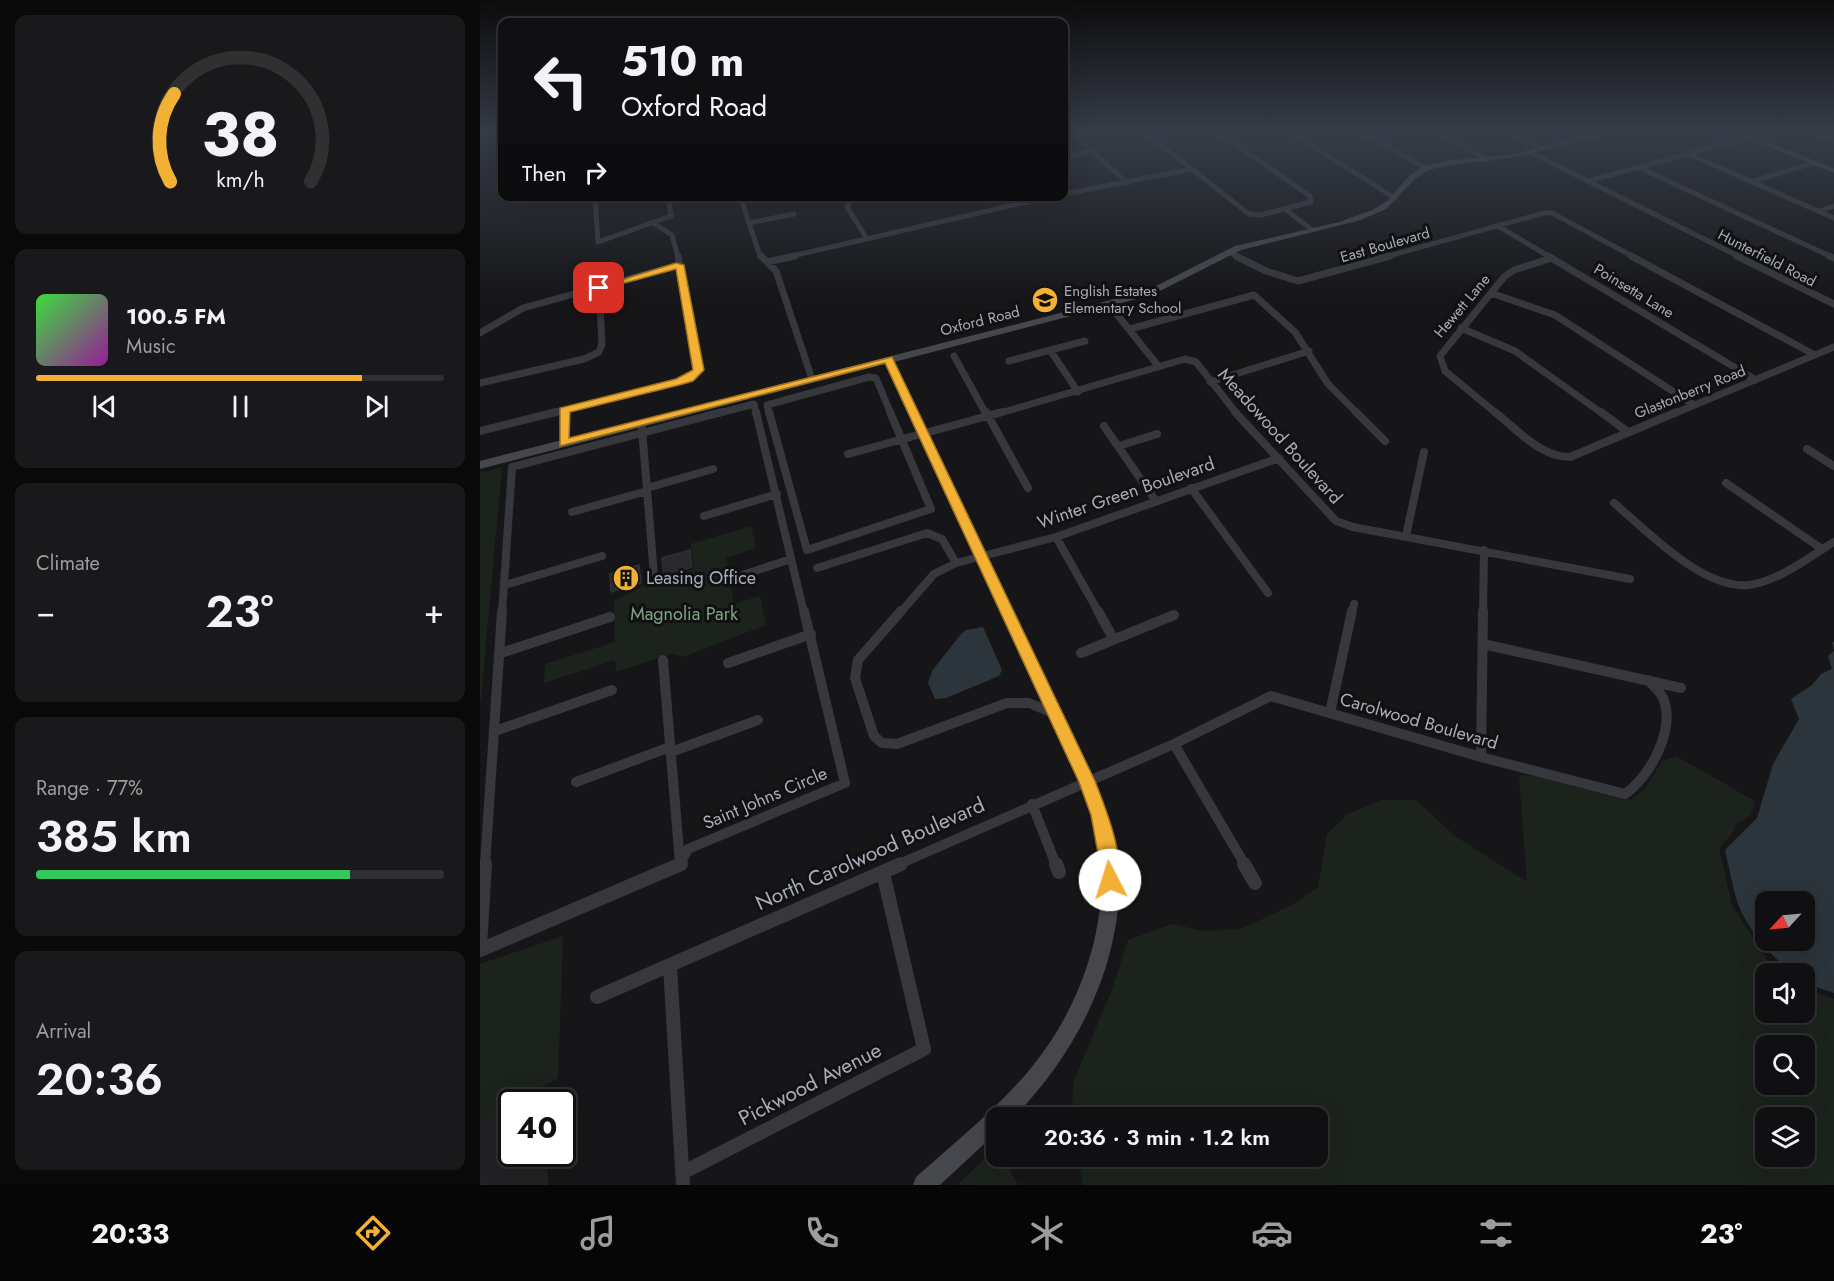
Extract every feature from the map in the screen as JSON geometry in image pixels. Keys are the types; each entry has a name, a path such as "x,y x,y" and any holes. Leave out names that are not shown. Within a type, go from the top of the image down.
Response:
{"street":[{"path":"1068,193 1096,188"},
{"path":"1216,188 1249,213 1261,215 1306,204 1312,199 1297,188"},
{"path":"1380,188 1395,198"},
{"name":"Oxford Road","path":"480,465 513,462 564,443 642,429 753,400 812,379 1155,291 1173,284 1229,252 1375,212 1395,198 1402,188"},
{"name":"Hunterfield Road","path":"1603,188 1834,304"},
{"path":"1684,188 1834,258"},
{"path":"1765,188 1834,218"},
{"path":"595,201 597,242 670,216 668,201"},
{"path":"742,201 759,254 776,271 812,379"},
{"path":"851,201 848,207 867,239"},
{"path":"767,262 1031,201"},
{"path":"1819,211 1834,206"},
{"path":"1285,209 1311,229"},
{"name":"East Boulevard","path":"1229,252 1266,271 1298,281 1552,213 1815,355"},
{"path":"750,223 794,214"},
{"path":"480,431 679,382 695,375 699,365 672,235 653,223"},
{"name":"Poinsetta Lane","path":"1498,226 1756,380"},
{"name":"Hewett Lane","path":"1552,258 1514,270 1491,293 1440,356 1445,371 1541,449 1556,457"},
{"path":"480,333 523,308 679,265"},
{"path":"480,383 584,359 599,352 602,344 599,288"},
{"path":"1491,293 1555,315 1694,405"},
{"path":"1130,329 1254,296 1295,332 1328,384 1384,441"},
{"path":"1115,312 1159,367"},
{"path":"1461,328 1515,351 1628,432"},
{"path":"1009,361 1085,341"},
{"name":"Glastonberry Road","path":"1556,457 1570,457 1834,347"},
{"path":"1050,350 1078,392"},
{"path":"1210,382 1309,351"},
{"path":"954,356 1028,488"},
{"name":"Meadowood Boulevard","path":"848,454 986,414 1078,392 1185,359 1196,362 1210,382 1336,521 1353,527 1630,579"},
{"path":"888,360 1058,715 1100,815 1110,860 1111,900 1090,982 1073,1022 1049,1062 1006,1107"},
{"path":"872,377 876,378 902,438 932,509 812,550 804,547 767,405 872,377"},
{"name":"Saint Johns Circle","path":"513,462 480,948 680,866 688,849 845,783 753,400"},
{"path":"564,410 564,443"},
{"path":"1104,426 1155,500"},
{"path":"513,462 642,429 654,575"},
{"path":"1119,446 1157,434"},
{"path":"1807,449 1834,466"},
{"path":"1406,536 1424,453"},
{"name":"Winter Green Boulevard","path":"1058,715 1029,703 1007,703 897,744 882,743 874,736 855,678 858,660 934,574 956,563 1056,537 1155,500 1279,458"},
{"path":"573,512 713,469"},
{"path":"1726,483 1822,549"},
{"path":"1191,488 1268,593"},
{"path":"704,516 777,494"},
{"path":"1614,503 1702,572 1730,584 1747,586 1761,582 1834,542"},
{"path":"817,568 927,533 942,539 956,563"},
{"path":"1056,537 1113,638"},
{"path":"1481,757 1484,550"},
{"path":"505,585 602,556"},
{"path":"736,577 791,559"},
{"path":"1330,713 1354,604"},
{"path":"1081,653 1174,615"},
{"path":"501,653 609,617"},
{"path":"728,663 811,634"},
{"path":"1484,644 1681,688"},
{"path":"663,660 680,866"},
{"name":"Carolwood Boulevard","path":"1087,781 1174,744 1270,696 1481,757 1625,794 1630,792 1655,758 1664,727 1666,709 1663,698 1648,680"},
{"path":"495,731 612,690"},
{"path":"576,782 758,720"},
{"path":"1174,744 1255,882"},
{"name":"North Carolwood Boulevard","path":"597,997 883,873 1087,781"},
{"path":"1032,804 1059,872"},
{"name":"Pickwood Avenue","path":"682,1179 924,1049 883,873"},
{"path":"670,966 682,1179"},
{"path":"924,1185 986,1127"}],"shaded area":[{"path":"983,627 1002,670 999,676 946,698 935,699 928,683 932,671 961,634 966,630"},
{"path":"1834,651 1834,993 1815,987 1815,963 1781,963 1769,951 1815,951 1815,891 1755,891 1755,934 1737,901 1725,850 1757,818 1773,764 1799,719 1791,699 1812,685 1821,674 1832,669 1828,656"},
{"path":"498,1110 498,1167 547,1167 548,1185 480,1185 480,1119"}],"green space":[{"path":"502,467 481,699 480,699 480,473"},
{"name":"Magnolia Park","path":"751,526 756,548 726,558 734,604 760,596 766,625 683,657 671,654 616,672 615,660 544,683 545,664 615,642 614,601 647,584 694,569 691,544"},
{"path":"1676,756 1755,801 1751,815 1734,826 1734,831 1719,848 1732,905 1755,941 1755,951 1762,951 1771,963 1755,963 1755,1023 1815,1023 1815,992 1834,999 1834,1185 1083,1185 1079,1167 1328,1167 1328,1107 1072,1107 1073,1083 1111,992 1128,940 1172,924 1204,931 1241,929 1294,904 1318,887 1327,834 1348,814 1381,800 1416,800 1455,836 1527,882 1519,775 1537,776 1630,800 1644,790 1662,761"},
{"path":"563,936 558,1078 537,1089 498,1089 498,1110 480,1119 480,964"},
{"path":"986,1157 986,1167 1008,1167 1018,1185 957,1185"}],"building":[{"path":"690,550 692,567 664,576 662,558"},
{"name":"Leasing Office","path":"639,565 641,583 611,592 610,574"}],"place":[{"name":"English Estates Elementary School","path":"1045,300"},
{"name":"Leasing Office","path":"626,578"}],"route":[{"path":"599,288 651,271 679,265 699,365 698,370 695,375 679,382 564,410 564,443 888,360 1058,715 1087,781 1100,815 1110,860 1110,880"}]}
